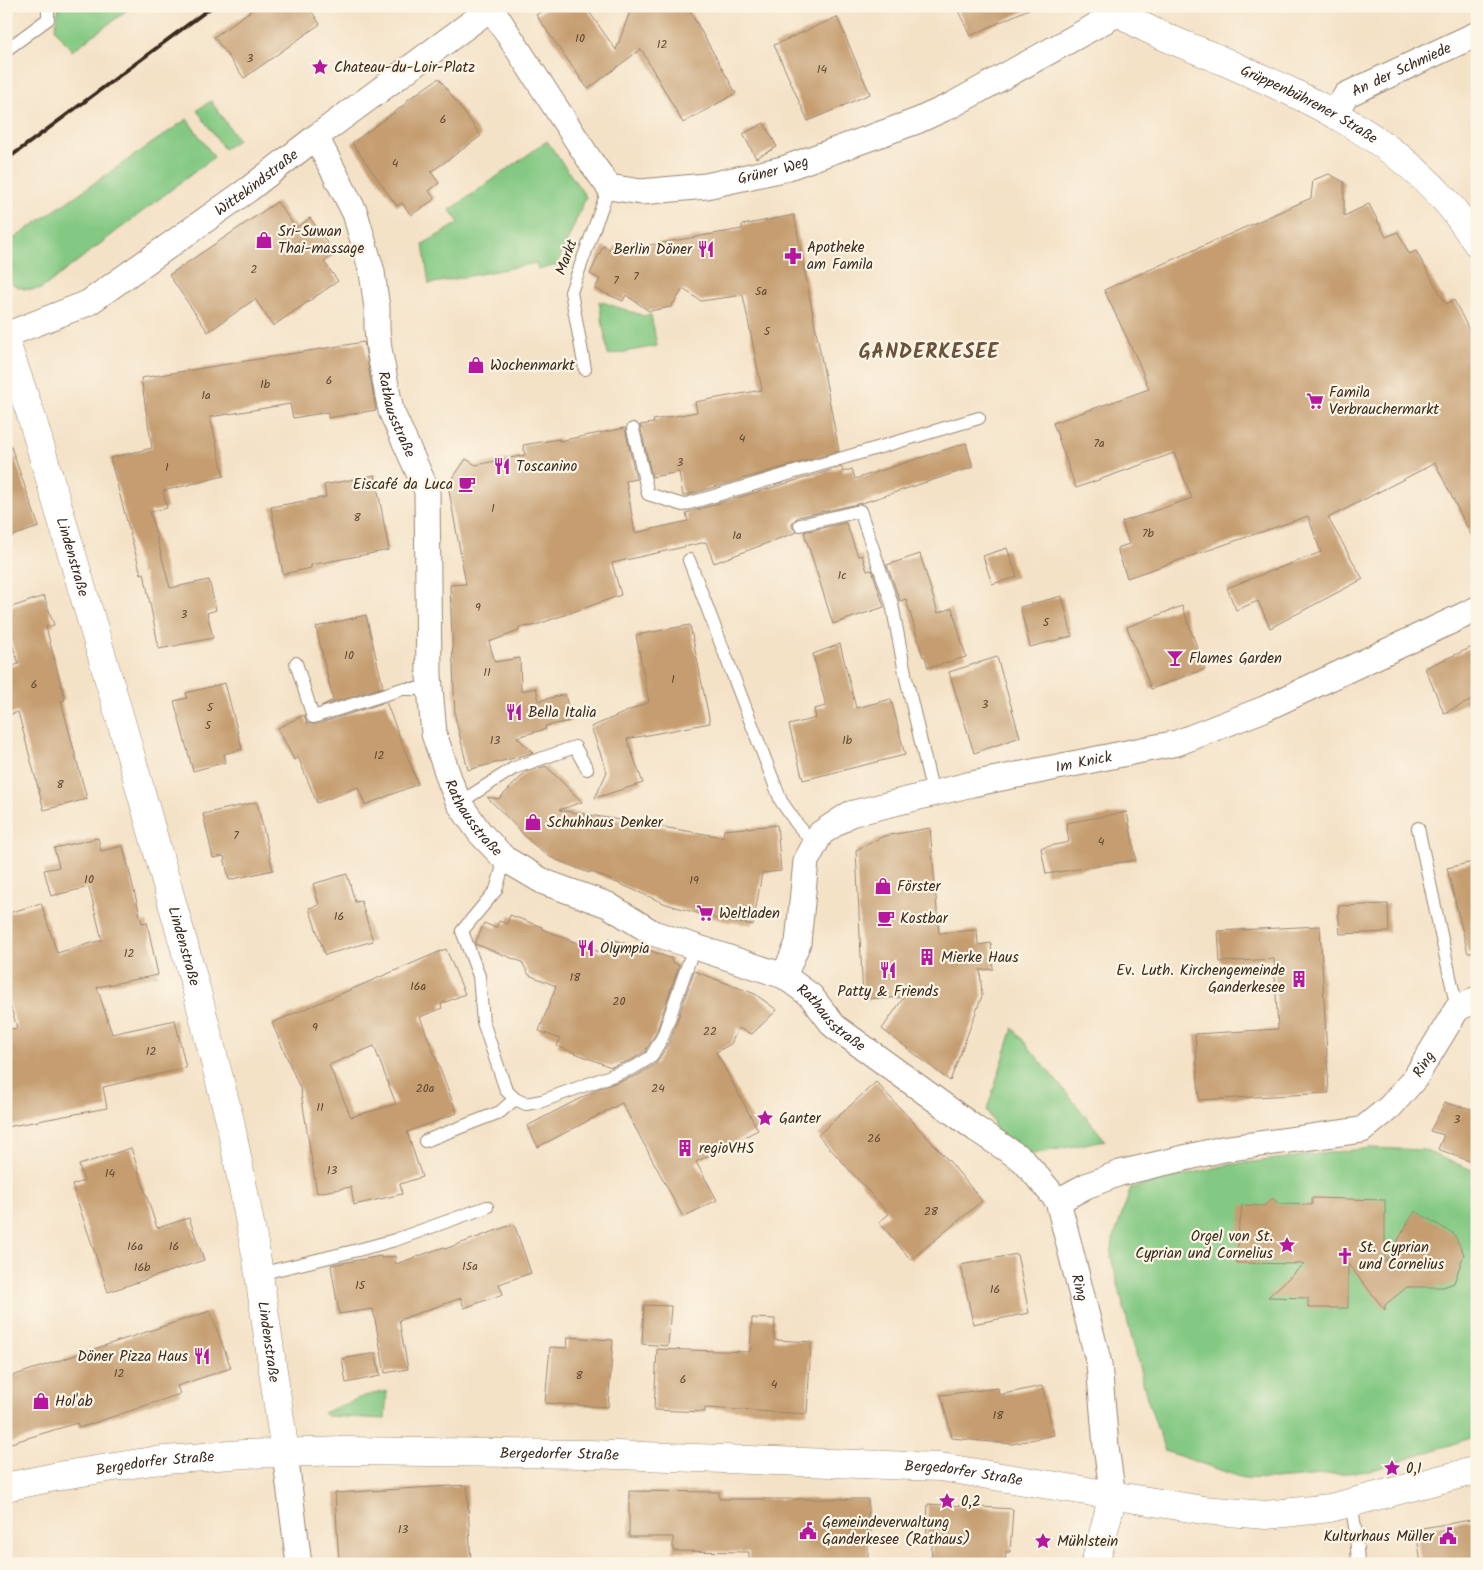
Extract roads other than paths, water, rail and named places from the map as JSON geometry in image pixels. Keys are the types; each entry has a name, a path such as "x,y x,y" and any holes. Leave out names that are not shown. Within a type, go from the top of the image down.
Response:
{"street":[{"name":"Wittekindstraße","path":"6,335 88,303 241,195 316,137 493,7"},
{"path":"493,7 591,162 609,187"},
{"name":"Grüner Weg","path":"609,187 641,192 706,186 783,169 904,127 952,104 1116,10"},
{"name":"Grüppenbührener Straße","path":"1116,10 1155,31 1277,84 1334,113 1380,142 1404,160 1445,200 1477,243"},
{"name":"An der Schmiede","path":"1334,113 1346,95 1477,34"},
{"name":"Rathausstraße","path":"316,137 355,213 372,272 377,308 376,329 391,411 427,492 430,689 434,734 450,784 459,803 480,833 505,859 544,882 608,905 653,933 784,976 811,996 834,1026 976,1129 1023,1160 1058,1201"},
{"name":"Lindenstraße","path":"6,343 42,449 121,721 196,988 230,1121 259,1274 299,1564"},
{"name":"Im Knick","path":"784,976 798,943 806,861 821,833 850,814 972,784 1177,743 1264,709 1477,609"},
{"name":"Ring","path":"1113,1496 1106,1447 1099,1364 1058,1201 1086,1186 1120,1173 1223,1149 1362,1130 1390,1108 1415,1078 1467,1004"},
{"name":"Bergedorfer Straße","path":"6,1487 64,1475 152,1461 244,1454 344,1451 589,1454 906,1465 940,1467 1113,1496"},
{"path":"1095,1564 1113,1496 1203,1510 1266,1515 1330,1508 1477,1470"}],"lane":[{"path":"6,50 48,19 48,6"},
{"name":"Markt","path":"585,369 571,292 609,187"},
{"path":"633,429 648,494 682,505 979,418"},
{"path":"800,525 860,511 894,612 906,678 933,794"},
{"path":"689,560 781,801 815,845"},
{"path":"296,663 313,717 402,689 430,689"},
{"path":"459,803 514,768 575,747 587,769"},
{"path":"1418,828 1467,1004"},
{"path":"505,859 496,890 462,931 479,976 483,1022 506,1090 526,1104 635,1067 651,1057 664,1036 694,947"},
{"path":"425,1141 500,1112 515,1098"},
{"path":"259,1274 395,1240 487,1207"},
{"path":"1351,1503 1358,1564"}],"railway":[{"path":"6,160 213,6"}],"place":[{"name":"Chateau-du-Loir-Platz","path":"320,67"},
{"name":"Sri-Suwan Thai-massage","path":"264,240"},
{"name":"Berlin Döner","path":"706,249"},
{"name":"Apotheke am Famila","path":"793,256"},
{"name":"Wochenmarkt","path":"476,365"},
{"name":"Famila Verbrauchermarkt","path":"1315,401"},
{"name":"Toscanino","path":"502,466"},
{"name":"Eiscafé da Luca","path":"467,484"},
{"name":"Flames Garden","path":"1175,658"},
{"name":"Bella Italia","path":"514,712"},
{"name":"Schuhhaus Denker","path":"533,822"},
{"name":"Förster","path":"883,886"},
{"name":"Weltladen","path":"705,913"},
{"name":"Kostbar","path":"886,918"},
{"name":"Olympia","path":"586,948"},
{"name":"Mierke Haus","path":"927,957"},
{"name":"Patty & Friends","path":"888,970"},
{"name":"Ev. Luth. Kirchengemeinde Ganderkesee","path":"1299,979"},
{"name":"Ganter","path":"765,1118"},
{"name":"regioVHS","path":"685,1148"},
{"name":"Orgel von St. Cyprian und Cornelius","path":"1287,1245"},
{"name":"St. Cyprian und Cornelius","path":"1345,1256"},
{"name":"Döner Pizza Haus","path":"202,1356"},
{"name":"Hol'ab","path":"41,1401"},
{"name":"0,1","path":"1392,1468"},
{"name":"0,2","path":"947,1501"},
{"name":"Gemeindeverwaltung Ganderkesee (Rathaus)","path":"808,1531"},
{"name":"Kulturhaus Müller","path":"1448,1536"},
{"name":"Mühlstein","path":"1043,1541"}],"district":[{"name":"GANDERKESEE","path":"929,351"}]}
